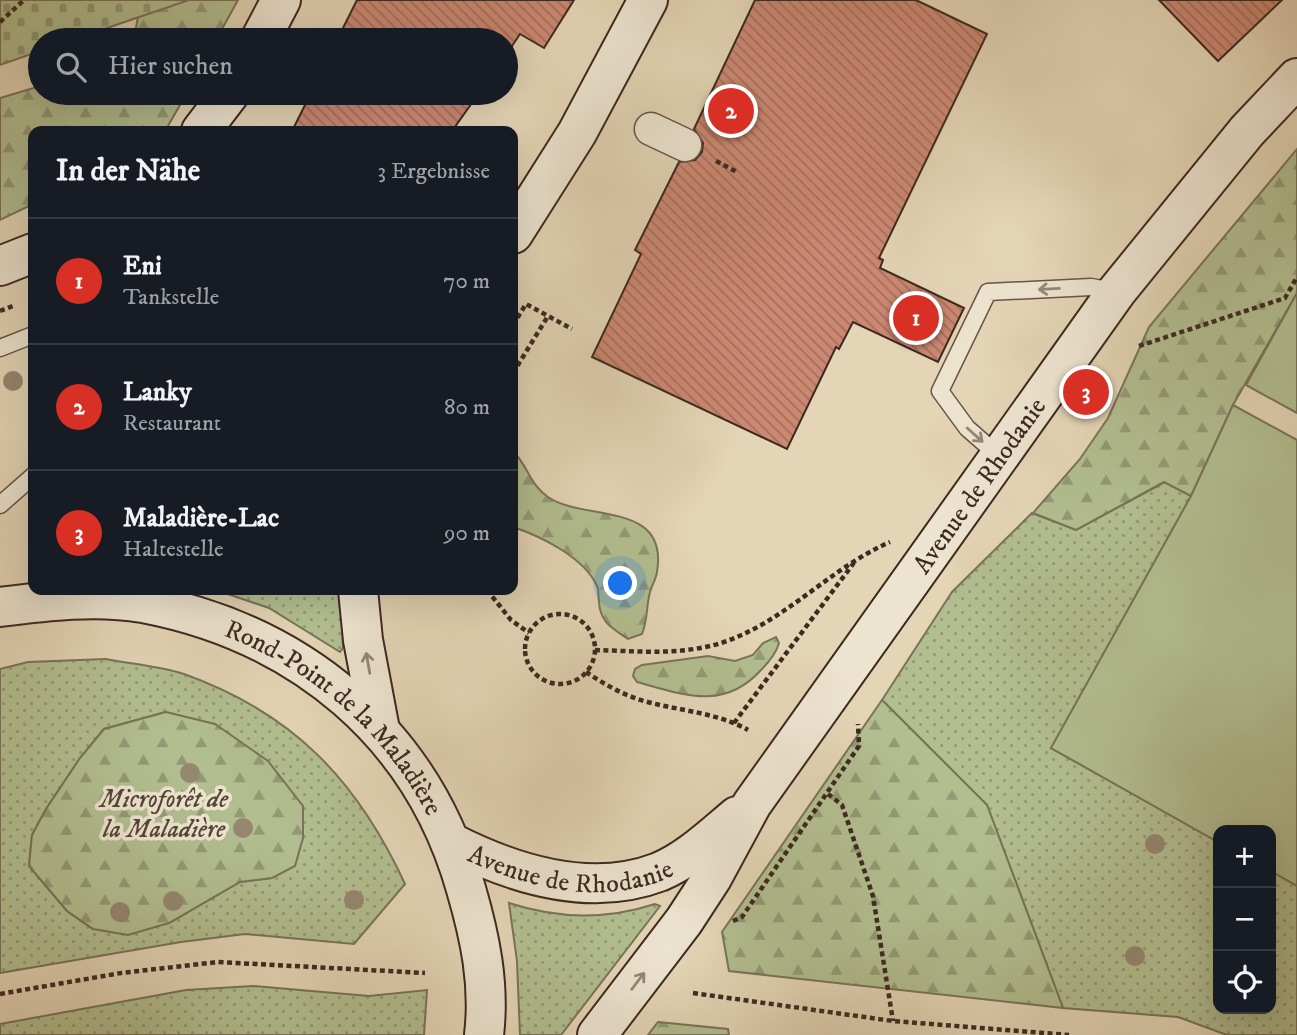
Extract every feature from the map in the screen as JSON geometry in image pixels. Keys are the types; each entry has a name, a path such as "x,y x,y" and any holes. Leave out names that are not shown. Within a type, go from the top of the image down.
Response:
{"main road":[{"path":"266,28 281,0"},
{"path":"518,226 578,133 648,0"},
{"name":"Avenue de Rhodanie","path":"597,1035 684,921 712,878 752,804 1117,291 1247,131 1297,78"},
{"path":"205,126 221,105"},
{"path":"0,266 28,255"},
{"name":"Rond-Point de la Maladière","path":"0,607 66,595"},
{"name":"Rond-Point de la Maladière","path":"80,595 141,603 210,620 256,638 313,672 356,706 380,730 435,806 454,844 482,944 486,1016 484,1035"},
{"path":"358,595 363,640 380,730"},
{"name":"Avenue de Rhodanie","path":"454,844 500,867 529,876 579,882 624,882 661,871 694,852 752,804"}],"street":[{"path":"651,129 685,145"}],"lane":[{"path":"999,456 967,428 940,391 988,292 1091,287 1117,291"},
{"path":"0,348 28,337"},
{"path":"0,505 28,480"}],"path":[{"path":"0,22 24,0"},
{"path":"1139,346 1285,298 1297,277"},
{"path":"518,317 526,304 572,330"},
{"path":"518,365 548,316"},
{"path":"595,650 672,652 724,642 758,627 861,554 895,540"},
{"path":"734,723 861,554"},
{"path":"491,595 510,620 529,633"},
{"path":"567,614 588,627 595,650 586,672 575,681 563,684 541,678 527,660 525,649 529,633 542,618 567,614"},
{"path":"586,672 604,684 644,701 734,723 748,730"},
{"path":"857,719 859,746 828,794 842,805 873,896 893,1021"},
{"path":"0,994 121,973 218,962 425,973"},
{"path":"693,993 893,1021 1069,1035"}],"green space":[{"path":"0,0 189,0 107,28 28,28 28,55 0,65"},
{"path":"141,0 238,0 223,28 136,28"},
{"path":"28,90 28,105 180,105 168,126 28,126 28,206 0,220 0,98"},
{"path":"1297,149 1297,293 1233,405 1191,496 1164,482 1076,530 1033,513 1080,459 1108,418 1149,327"},
{"path":"1297,293 1297,413 1246,385"},
{"path":"1233,405 1297,440 1297,886 1276,874 1276,825 1213,825 1213,839 1051,748 1191,496"},
{"path":"518,458 537,487 548,497 564,504 637,523 650,533 657,549 657,572 650,592 642,634 628,639 608,624 602,615 598,589 591,576 572,557 518,529"},
{"path":"1165,482 1191,496 1051,748 1213,839 1213,1014 1276,1014 1276,874 1297,886 1297,1035 1227,1035 1178,1017 1063,1008 987,805 882,700 952,592 1032,513 1076,530"},
{"path":"231,595 341,595 343,648 340,652 269,608"},
{"path":"776,637 779,643 769,661 747,683 733,691 718,695 687,695 637,682 633,676 635,669 642,665 708,656 735,661 753,655 763,643"},
{"path":"106,659 165,669 223,690 258,709 289,730 343,782 366,813 405,884 354,944 245,934 181,942 0,973 0,669 28,662","holes":["166,712 272,878 240,882 169,923 93,929 67,911 29,866 32,835 80,758 104,729"]},
{"path":"882,700 987,805 1063,1008 729,971 722,932"},
{"name":"Microforêt de la Maladière","path":"166,712 215,724 268,761 303,806 303,838 295,866 272,878 240,882 169,923 128,935 93,929 67,911 29,866 32,835 80,758 104,729"},
{"path":"509,903 546,912 582,916 618,913 655,904 660,906 561,1035 520,1035 517,961"},
{"path":"253,986 369,996 427,990 424,1035 0,1035 0,1024 186,990"},
{"path":"658,1022 728,1029 729,1035 648,1035"}],"building":[{"path":"357,0 574,0 544,48 520,34 518,37 518,28 343,28"},
{"path":"755,0 916,0 987,34 879,258 883,260 880,268 964,308 938,362 853,322 839,349 836,347 787,449 592,357 641,254 635,250 679,162 695,160 702,152 703,143 694,129"},
{"path":"1159,0 1282,0 1218,61"},
{"path":"305,105 470,105 456,126 294,126"}],"place":[{"name":"Lanky","path":"731,111"},
{"name":"Eni","path":"916,318"},
{"name":"Maladière-Lac","path":"1086,392"}]}
